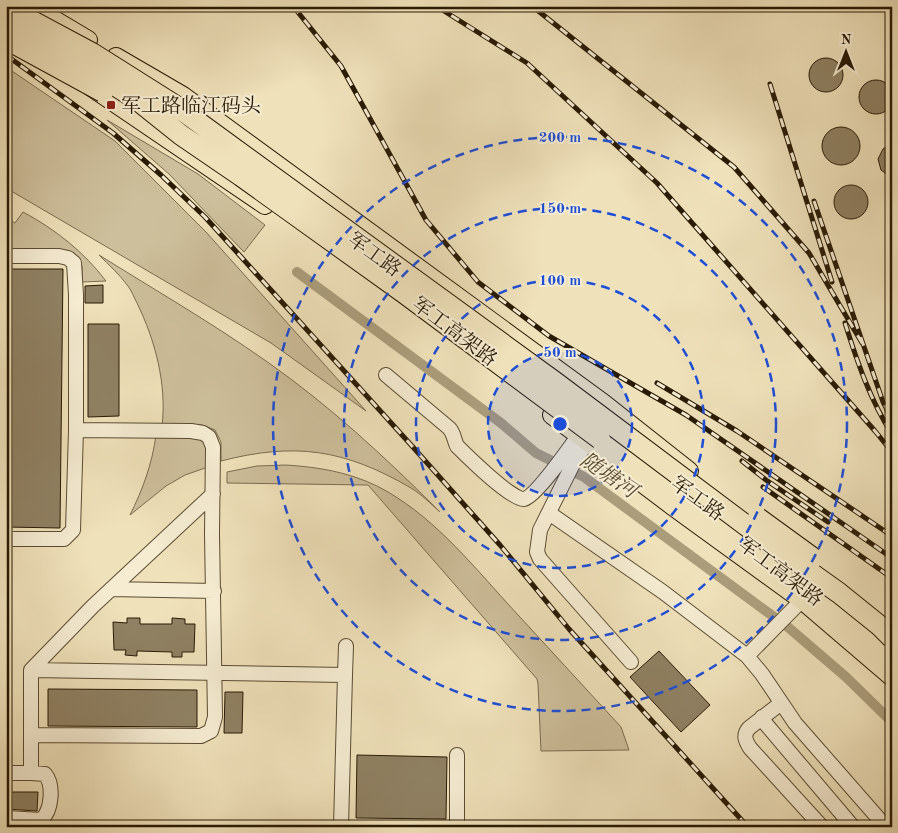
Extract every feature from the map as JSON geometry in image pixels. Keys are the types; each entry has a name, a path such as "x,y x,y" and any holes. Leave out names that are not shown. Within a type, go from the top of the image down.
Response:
{"highway":[{"name":"军工高架路","path":"6,7 92,53 176,106 839,593 892,638"},
{"name":"军工高架路","path":"6,23 79,62 136,99 180,135 241,176 404,293 600,439 742,540 892,658"},
{"path":"6,38 180,135"},
{"path":"554,382 661,447 873,603 892,620"}],"main road":[{"name":"军工路","path":"32,6 183,96 607,406 769,534 840,584 892,630"},
{"name":"军工路","path":"6,38 71,72 390,291 583,439 802,600 892,677"}],"street":[{"path":"6,256 59,256 68,258 74,264 76,294 76,430 73,530 64,539 6,539"},
{"path":"386,374 449,428 452,431 457,446 502,487 519,498 525,499 569,457 607,406"},
{"path":"31,735 201,736 211,731 215,717 218,672 214,591 213,446 209,438 203,433 76,430"},
{"path":"569,457 563,484 540,530 537,552 540,559 631,662"},
{"path":"31,773 31,670 111,590 213,494"},
{"path":"549,513 663,592 691,615 748,656 795,723 886,827"},
{"path":"111,590 214,591"},
{"path":"748,656 768,633 802,600"},
{"path":"341,827 346,646"},
{"path":"31,670 345,674"},
{"path":"780,704 745,732 745,738 750,748 822,827"},
{"path":"762,717 852,827"},
{"path":"457,755 457,827"},
{"path":"6,773 45,774 49,778 50,803 48,812 41,820 6,818"}],"shaded area":[{"path":"6,67 115,141 206,232 366,411 271,343 6,188"},
{"path":"107,120 198,174 265,225 244,252 169,174"},
{"path":"23,212 46,226 79,251 106,281 82,282 82,266 76,258 6,252 6,218 15,223"},
{"path":"99,255 225,333 312,395 356,432 440,512 411,488 387,475 341,457 296,451 248,455 221,461 221,442 215,430 202,425 162,426 163,394 161,378 149,332 129,288"},
{"path":"156,435 199,436 208,446 208,467 185,475 166,486 130,515 146,476"},
{"path":"286,465 333,471 366,481 396,497 431,524 463,555 621,727 629,750 541,751 537,679 368,485 227,483 227,472 257,466"}],"building":[{"path":"826,58 838,63 843,75 838,87 826,92 814,87 809,75 814,63"},
{"path":"876,80 888,85 893,97 888,109 876,114 864,109 859,97 864,85"},
{"path":"841,127 855,132 860,146 855,160 841,165 827,160 822,146 827,132"},
{"path":"892,143 892,178 881,170 878,159 883,149"},
{"path":"851,185 863,190 868,202 863,214 851,219 839,214 834,202 839,190"},
{"path":"6,269 63,269 60,528 6,527"},
{"path":"103,285 103,303 85,303 85,286"},
{"path":"88,324 119,324 119,416 88,417"},
{"path":"127,618 140,618 140,624 172,624 172,618 185,619 185,624 195,624 194,652 182,652 182,657 172,657 172,652 137,651 137,656 125,655 126,650 114,650 113,622 127,623"},
{"path":"659,651 710,705 681,732 630,677"},
{"path":"48,689 197,690 197,727 48,726"},
{"path":"225,692 243,692 242,733 224,733"},
{"path":"357,755 447,757 446,819 356,818"},
{"path":"6,792 38,792 37,811 6,809"}],"waterway":[{"name":"随塘河","path":"297,272 501,423 536,453 584,477 789,628 846,677 892,722"}],"railway":[{"path":"293,6 341,66 426,220 478,282 549,336 686,415 892,558"},
{"path":"436,6 527,63 657,183 892,452"},
{"path":"532,6 734,167 809,253 862,343"},
{"path":"6,55 113,133 205,217 412,446 500,545 569,629 748,827"},
{"path":"770,84 832,282"},
{"path":"814,201 883,402 892,420"},
{"path":"845,323 859,366 884,421 892,434"},
{"path":"657,383 737,431 892,536"},
{"path":"742,461 766,480 828,522"},
{"path":"763,487 892,578"}],"place":[{"name":"军工路临江码头","path":"111,105"}]}
